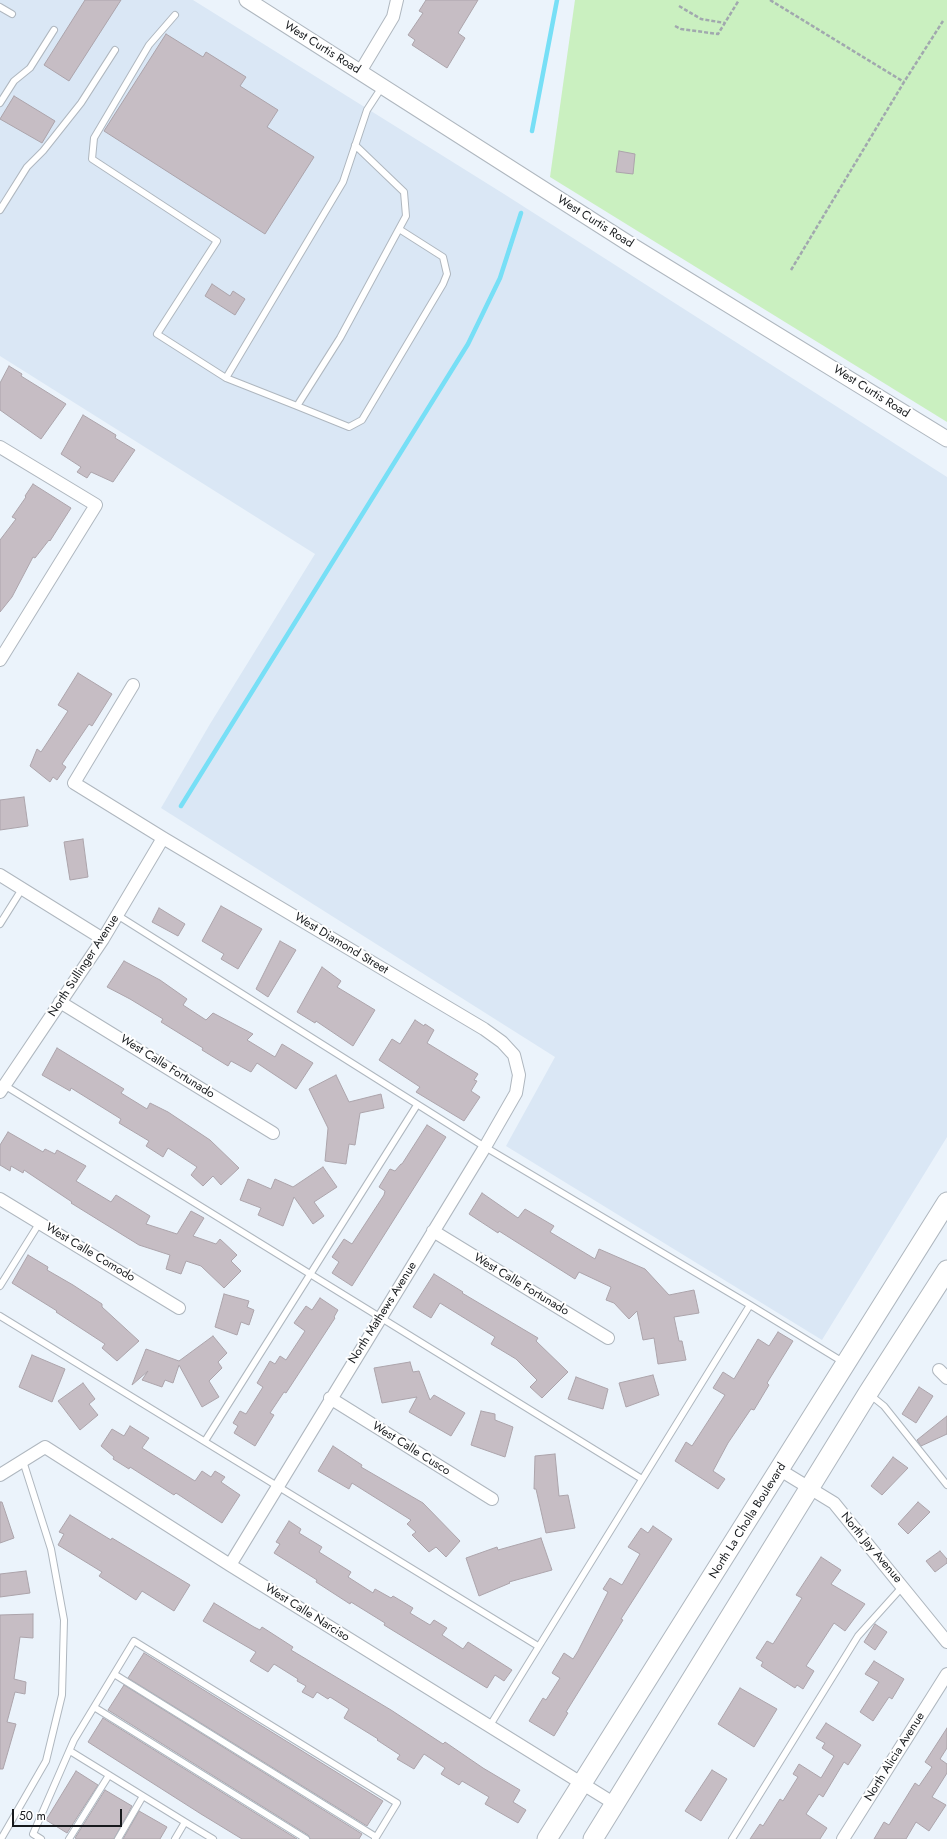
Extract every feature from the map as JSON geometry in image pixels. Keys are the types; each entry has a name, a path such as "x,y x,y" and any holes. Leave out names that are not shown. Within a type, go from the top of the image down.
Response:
{"main road":[{"name":"North La Cholla Boulevard","path":"548,1839 847,1364 947,1202"},
{"path":"593,1839 868,1393 944,1280"}],"street":[{"name":"West Curtis Road","path":"246,0 631,245 947,439"},
{"path":"360,72 393,17 397,0"},
{"path":"0,446 96,505 0,660"},
{"name":"West Diamond Street","path":"133,685 74,783 484,1029 502,1042 514,1055"},
{"name":"North Sullinger Avenue","path":"2,1089 103,939 164,838"},
{"path":"0,875 103,939"},
{"name":"West Calle Fortunado","path":"60,1002 273,1133"},
{"name":"North Mathews Avenue","path":"230,1565 330,1398 485,1147 516,1093 520,1075 514,1055"},
{"name":"West Calle Comodo","path":"0,1199 179,1308"},
{"name":"West Calle Fortunado","path":"433,1231 608,1338"},
{"name":"West Calle Cusco","path":"330,1398 492,1499"},
{"name":"West Calle Narciso","path":"0,1475 45,1447 230,1565 489,1727 584,1783 615,1804"},
{"name":"North Jay Avenue","path":"780,1470 834,1503 947,1642"},
{"name":"North Alicia Avenue","path":"843,1839 947,1674"}],"lane":[{"path":"0,7 12,14"},
{"path":"175,15 149,45 94,138 92,159 217,241 157,334 226,378 349,427 362,420 443,284 447,274 443,257 399,229"},
{"path":"0,103 14,81 30,68 54,30"},
{"path":"0,210 27,167 43,151 81,103 115,50"},
{"path":"226,378 343,182 367,110 382,87"},
{"path":"297,406 340,338 406,216 404,192 355,145"},
{"path":"0,924 22,888"},
{"path":"117,915 485,1147 847,1364"},
{"path":"2,1089 310,1274 642,1479"},
{"path":"205,1441 417,1105"},
{"path":"0,1286 40,1222"},
{"path":"489,1727 750,1305"},
{"path":"0,1316 538,1646"},
{"path":"868,1393 884,1406 947,1485"},
{"path":"1,1839 46,1761 62,1695 64,1620 51,1549 23,1461"},
{"path":"732,1839 858,1636 903,1586"},
{"path":"41,1839 33,1834 70,1751 94,1707 114,1674 134,1641 397,1803 375,1838 114,1674"},
{"path":"94,1707 306,1839"},
{"path":"70,1751 213,1839"},
{"path":"69,1839 109,1775"},
{"path":"118,1839 143,1796"},
{"path":"175,1839 185,1822"}],"path":[{"path":"675,26 681,29 718,34 739,0"},
{"path":"770,0 904,82"},
{"path":"679,6 701,19 725,23"},
{"path":"791,270 904,82 943,21"}],"shaded area":[{"path":"0,0 193,0 504,194 947,477 947,1137 822,1340 506,1146 555,1057 161,808 210,724 315,554 0,356"}],"green space":[{"path":"575,0 947,0 947,422 550,177"}],"building":[{"path":"85,0 121,0 69,81 44,65"},
{"path":"426,0 478,0 458,33 465,38 447,68 412,45 415,40 408,35 423,13 419,11"},
{"path":"166,34 203,57 206,52 246,77 240,86 278,110 267,127 314,157 265,234 104,131"},
{"path":"14,96 55,121 42,143 0,119"},
{"path":"619,151 635,154 633,174 616,172"},
{"path":"212,284 230,296 233,291 245,299 235,315 205,296"},
{"path":"9,366 22,374 21,376 66,404 41,439 0,410 0,383"},
{"path":"83,415 116,435 115,438 135,450 113,482 91,472 87,478 77,472 81,467 61,454"},
{"path":"33,484 71,508 50,541 49,540 35,558 33,557 12,597 0,612 0,540 16,519 12,517"},
{"path":"78,673 112,694 92,726 89,724 62,764 66,767 57,780 53,777 50,782 30,766 37,749 41,752 68,711 58,705"},
{"path":"24,797 28,826 0,830 0,800"},
{"path":"83,839 88,877 70,880 64,842"},
{"path":"221,906 262,929 238,969 221,959 224,954 202,941"},
{"path":"159,908 185,924 178,936 152,922"},
{"path":"280,941 296,950 268,997 256,989"},
{"path":"124,961 160,980 187,999 183,1005 206,1020 213,1013 253,1034 247,1040 275,1057 282,1044 313,1063 296,1089 257,1063 251,1072 231,1061 228,1066 202,1050 203,1048 161,1022 163,1019 107,987"},
{"path":"322,967 341,981 337,987 375,1010 353,1046 316,1021 315,1023 297,1012"},
{"path":"415,1020 434,1030 427,1043 478,1074 474,1080 477,1081 471,1091 480,1097 464,1121 416,1092 420,1087 379,1060 392,1039 400,1044"},
{"path":"57,1048 124,1089 121,1093 147,1109 150,1103 168,1112 210,1140 239,1168 221,1185 213,1176 203,1186 191,1175 197,1167 168,1148 163,1157 146,1146 149,1141 119,1123 121,1119 71,1088 70,1091 42,1075"},
{"path":"336,1075 349,1102 381,1094 384,1108 360,1113 355,1145 349,1144 346,1164 325,1161 328,1128 309,1089"},
{"path":"427,1125 446,1137 352,1286 332,1273 339,1262 332,1257 344,1239 352,1244 384,1195 385,1191 379,1187 390,1169 395,1171 402,1164"},
{"path":"8,1132 43,1152 45,1149 55,1154 57,1150 86,1166 76,1181 111,1202 116,1195 150,1216 146,1224 177,1234 191,1211 204,1218 193,1236 216,1244 220,1239 237,1255 231,1261 241,1271 224,1288 201,1266 186,1261 181,1274 166,1269 170,1255 139,1245 71,1203 72,1202 24,1170 23,1173 11,1166 10,1171 0,1165 0,1145"},
{"path":"323,1167 337,1187 314,1202 324,1216 313,1224 294,1197 283,1226 258,1215 261,1208 240,1200 248,1179 271,1189 275,1179 293,1187"},
{"path":"482,1193 518,1218 525,1209 554,1226 550,1232 595,1259 599,1249 645,1269 669,1295 694,1290 699,1313 674,1317 679,1341 682,1341 686,1360 658,1364 654,1338 643,1340 637,1311 629,1319 614,1303 606,1300 611,1287 579,1272 575,1279 469,1214"},
{"path":"28,1255 48,1267 47,1270 102,1304 102,1307 139,1341 117,1361 102,1348 105,1344 56,1312 57,1311 12,1283"},
{"path":"434,1274 463,1292 462,1293 538,1338 536,1341 568,1372 542,1398 530,1387 537,1380 516,1359 491,1344 495,1337 440,1303 431,1318 413,1307"},
{"path":"224,1294 249,1301 247,1307 254,1310 249,1325 241,1322 237,1335 215,1327"},
{"path":"320,1298 338,1310 334,1317 335,1318 286,1393 284,1392 270,1413 274,1415 255,1446 234,1433 238,1426 233,1423 240,1411 246,1414 263,1387 257,1383 270,1361 275,1364 280,1356 286,1360 305,1331 294,1323 306,1306 312,1310"},
{"path":"778,1332 793,1341 767,1383 769,1385 754,1410 751,1409 728,1443 713,1471 725,1479 718,1489 675,1461 686,1442 692,1446 725,1395 713,1388 723,1372 734,1379 758,1339 769,1346"},
{"path":"213,1336 227,1353 218,1362 222,1368 209,1381 219,1397 202,1407 179,1365 173,1383 165,1380 162,1387 142,1380 148,1371 132,1385 146,1349 179,1361"},
{"path":"32,1355 65,1369 52,1402 19,1387"},
{"path":"410,1362 413,1372 419,1371 430,1400 434,1395 465,1413 451,1436 409,1412 417,1397 382,1403 374,1368"},
{"path":"653,1375 659,1395 626,1407 619,1383"},
{"path":"576,1377 608,1389 603,1409 568,1399"},
{"path":"83,1383 95,1399 89,1404 98,1415 80,1430 58,1401"},
{"path":"919,1387 933,1396 916,1423 902,1414"},
{"path":"481,1411 495,1414 495,1420 513,1427 505,1457 471,1445"},
{"path":"947,1416 947,1434 921,1446 917,1440"},
{"path":"130,1426 149,1438 142,1448 195,1481 202,1471 211,1477 215,1471 225,1477 221,1482 240,1495 222,1523 176,1493 174,1495 130,1467 129,1469 113,1459 114,1457 101,1446 112,1429 124,1436"},
{"path":"333,1446 362,1465 361,1467 423,1503 460,1541 446,1557 436,1547 429,1552 412,1535 416,1532 407,1524 411,1520 352,1483 349,1489 318,1471"},
{"path":"555,1454 559,1496 568,1495 575,1528 546,1533 536,1489 534,1489 535,1456"},
{"path":"893,1457 908,1468 882,1495 871,1486"},
{"path":"0,1502 2,1502 14,1538 0,1543"},
{"path":"918,1502 930,1512 908,1534 898,1524"},
{"path":"70,1515 111,1540 112,1538 190,1585 174,1611 142,1591 136,1600 99,1576 102,1572 58,1545 64,1534 59,1532"},
{"path":"289,1521 301,1529 299,1533 322,1547 319,1552 351,1572 348,1577 373,1593 375,1589 391,1598 393,1596 413,1608 410,1613 430,1625 434,1620 447,1628 442,1635 463,1649 468,1642 512,1670 504,1681 495,1675 487,1688 384,1625 385,1623 351,1602 350,1604 316,1582 317,1580 274,1553 280,1544 276,1542"},
{"path":"653,1526 672,1539 621,1619 623,1620 566,1712 568,1713 554,1736 529,1721 543,1698 546,1700 560,1678 552,1673 564,1653 573,1659 578,1651 608,1592 603,1589 610,1578 622,1585 640,1554 628,1547 641,1528 648,1533"},
{"path":"541,1538 552,1570 509,1582 510,1583 479,1596 466,1558 497,1547 498,1550"},
{"path":"940,1551 947,1559 947,1563 935,1572 926,1561"},
{"path":"821,1557 841,1570 831,1584 865,1604 845,1631 834,1623 806,1666 814,1671 803,1689 797,1685 795,1688 761,1666 763,1662 756,1658 767,1641 773,1644 802,1598 796,1595"},
{"path":"26,1571 30,1593 0,1597 0,1574"},
{"path":"214,1603 260,1630 262,1627 293,1647 291,1650 391,1710 443,1744 445,1742 483,1768 520,1790 513,1802 526,1810 518,1823 485,1804 489,1797 462,1781 459,1785 441,1774 445,1768 424,1754 414,1769 397,1759 400,1755 377,1740 378,1739 344,1718 349,1709 330,1697 328,1699 317,1692 313,1698 302,1692 306,1686 297,1681 298,1679 274,1664 268,1672 250,1661 256,1652 203,1621"},
{"path":"33,1614 33,1638 20,1637 14,1679 26,1682 25,1694 15,1692 7,1722 16,1724 3,1769 0,1769 0,1615"},
{"path":"875,1624 887,1632 875,1650 864,1642"},
{"path":"144,1653 383,1801 367,1826 128,1678"},
{"path":"874,1661 904,1679 892,1699 889,1697 873,1721 860,1712 879,1682 865,1674"},
{"path":"124,1685 362,1834 359,1839 310,1839 308,1835 108,1710"},
{"path":"740,1688 777,1709 754,1747 718,1724"},
{"path":"103,1718 297,1839 242,1839 201,1814 88,1742"},
{"path":"826,1723 861,1745 848,1765 844,1762 823,1797 819,1794 806,1814 827,1828 820,1839 750,1839 760,1824 763,1826 780,1799 783,1801 798,1777 793,1774 799,1764 821,1778 834,1756 822,1748 825,1743 816,1738"},
{"path":"947,1728 947,1748 940,1759 947,1764 947,1773 932,1797 946,1805 929,1831 916,1822 906,1839 874,1839 884,1822 889,1825 915,1783 919,1786 932,1767 925,1762"},
{"path":"712,1770 727,1779 701,1821 685,1811"},
{"path":"76,1771 98,1785 67,1833 46,1820"},
{"path":"105,1790 132,1806 114,1839 75,1838"},
{"path":"139,1811 167,1827 160,1839 123,1839"}],"waterway":[{"path":"532,131 557,0"},
{"path":"181,806 468,344 500,278 521,213"}]}
